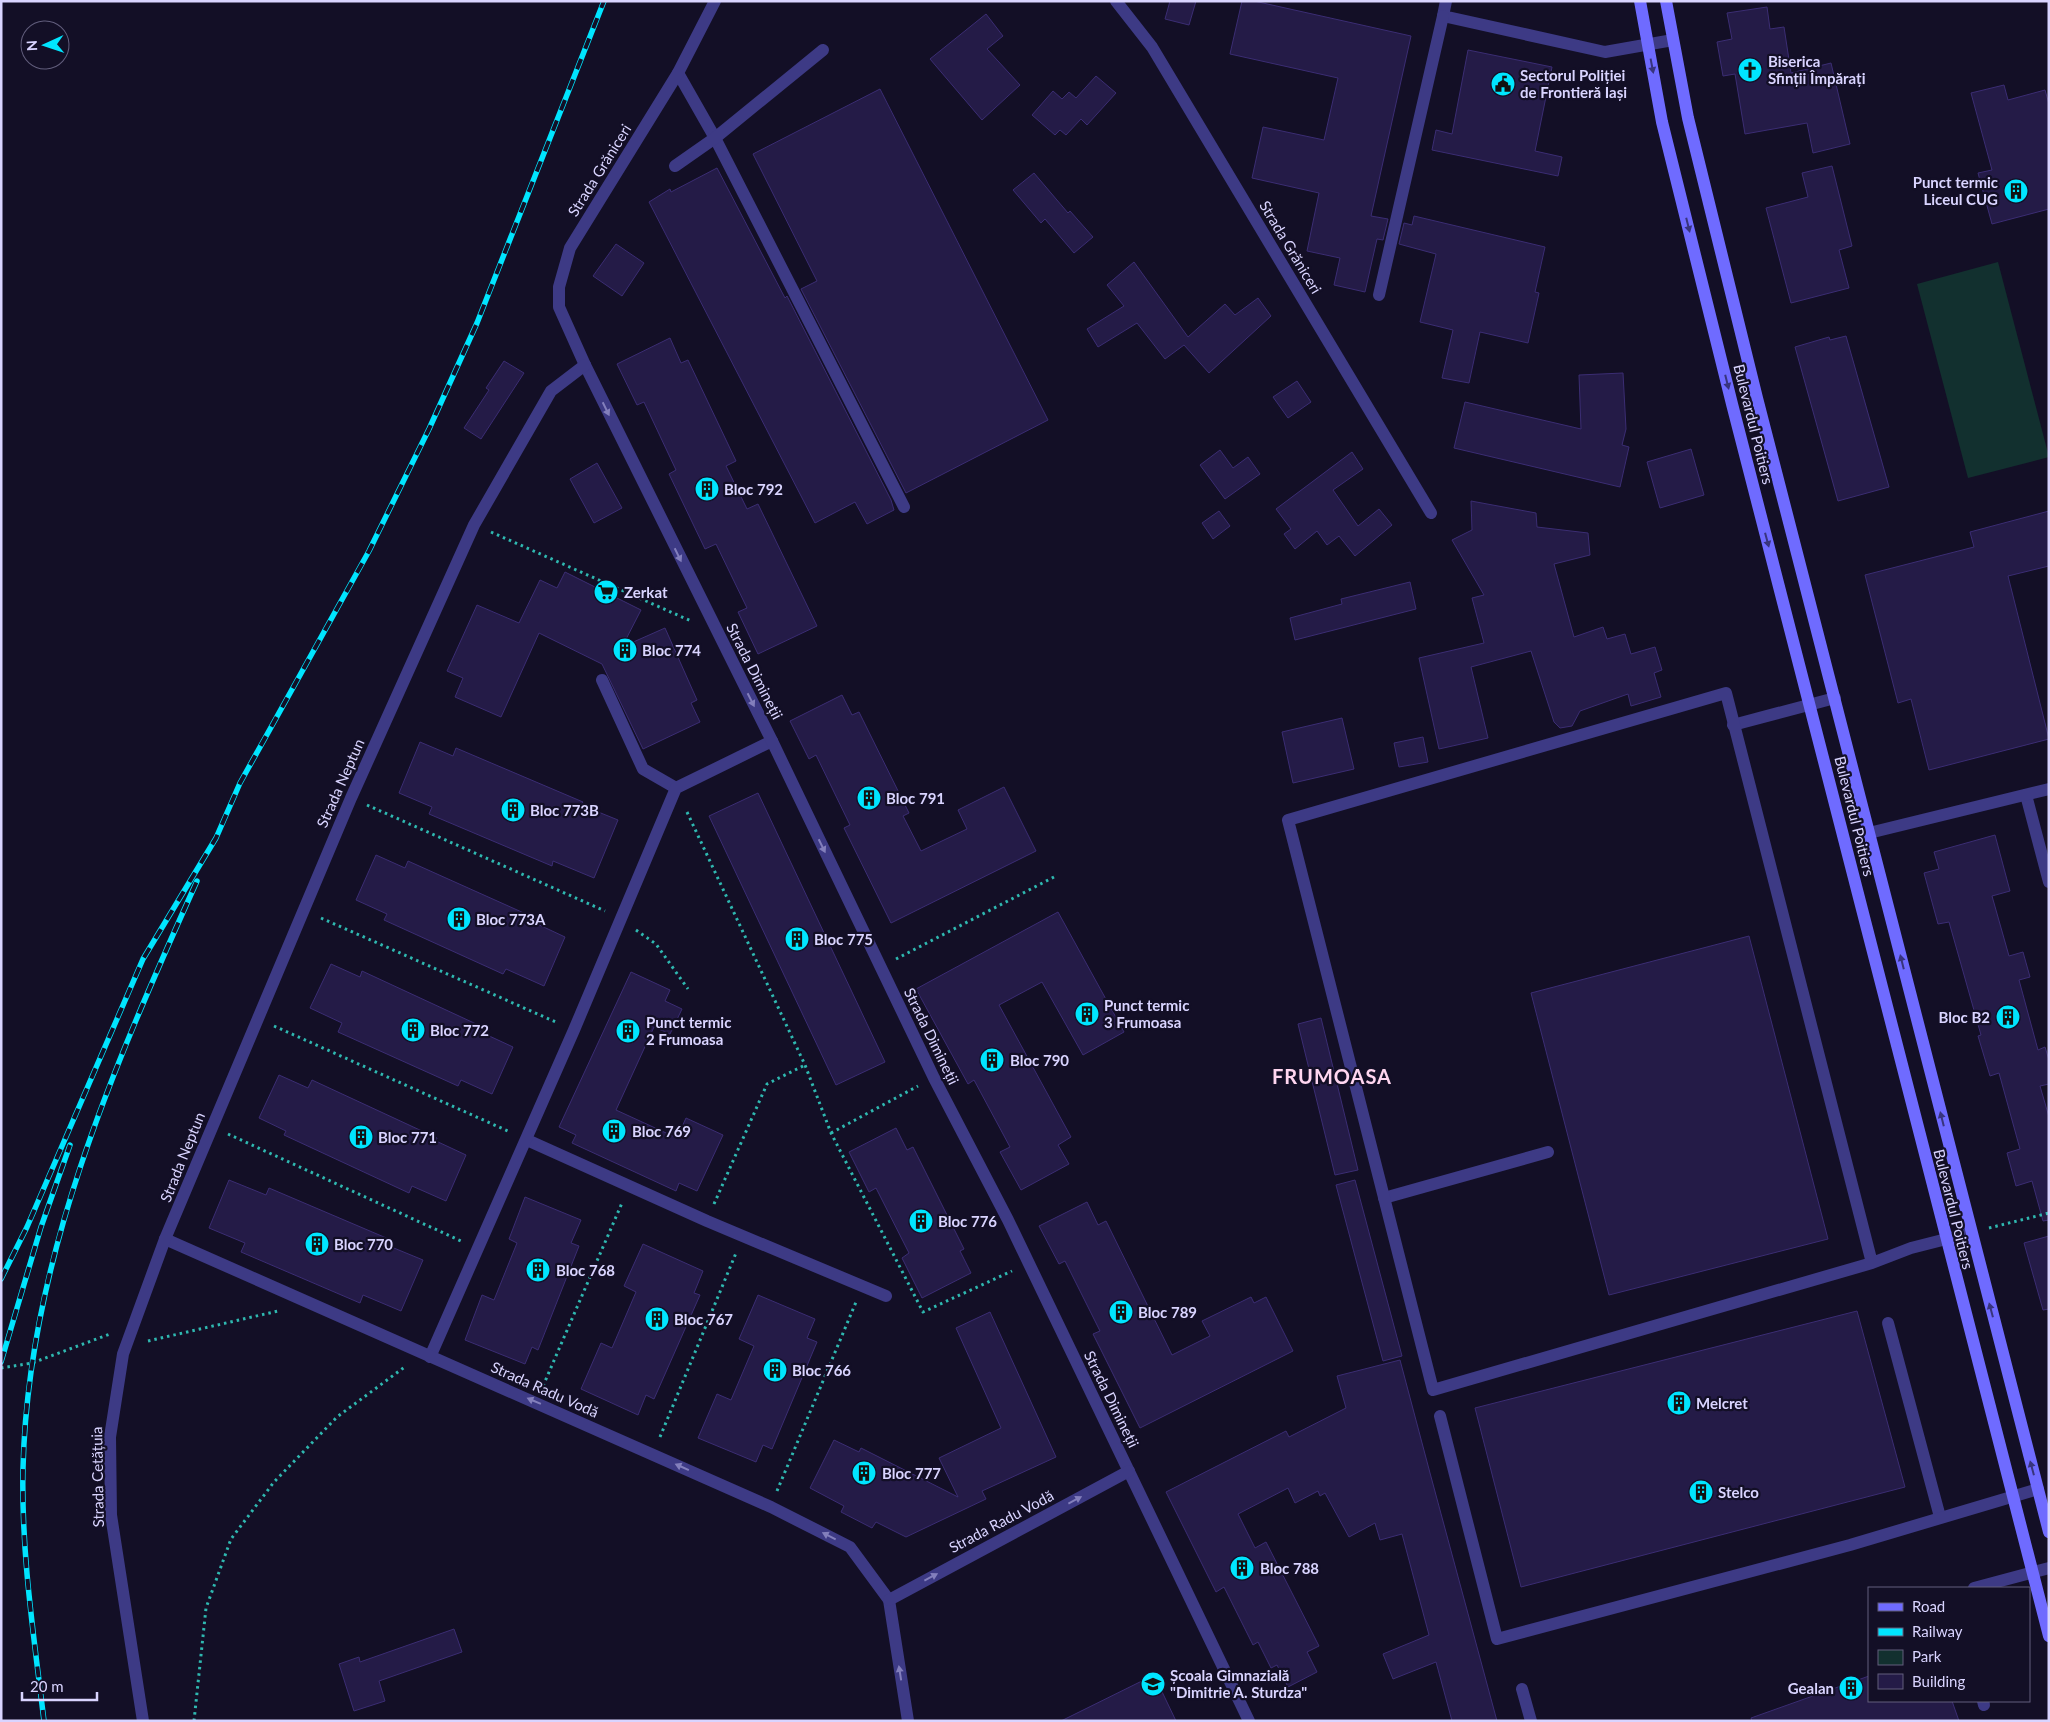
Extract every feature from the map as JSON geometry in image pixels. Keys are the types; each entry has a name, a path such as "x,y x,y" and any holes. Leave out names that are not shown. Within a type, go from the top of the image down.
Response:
{"main road":[{"name":"Bulevardul Poitiers","path":"1640,1 1662,122 1945,1239 2049,1636"},
{"name":"Bulevardul Poitiers","path":"1666,1 1688,118 1752,379 1835,698 1970,1233 2049,1532"}],"street":[{"name":"Strada Grăniceri","path":"585,365 559,308 559,288 570,248 678,73 715,1"},
{"name":"Strada Grăniceri","path":"1116,1 1152,47 1431,513"},
{"path":"1379,295 1446,1"},
{"path":"1443,16 1604,52 1673,40"},
{"path":"675,166 715,138 823,50"},
{"path":"678,73 715,138 904,507"},
{"name":"Strada Neptun","path":"165,1239 351,798 474,525 551,391 585,365"},
{"name":"Strada Dimineții","path":"585,365 716,632 772,741 934,1078 1008,1220 1249,1721"},
{"path":"602,680 644,769 676,788"},
{"path":"1872,1263 1726,693 1288,820 1433,1390 1872,1263 1911,1248 1970,1233"},
{"path":"1733,724 1835,698"},
{"path":"430,1357 527,1140 676,788 772,741"},
{"path":"1869,833 2049,789"},
{"path":"2026,796 2049,882"},
{"path":"527,1140 707,1221 886,1296"},
{"path":"1384,1198 1548,1152"},
{"name":"Strada Radu Vodă","path":"165,1239 653,1454 771,1507 850,1546 889,1600 908,1721"},
{"name":"Strada Cetățuia","path":"143,1721 111,1515 110,1437 123,1354 165,1239"},
{"path":"1888,1323 1940,1517"},
{"path":"1440,1416 1497,1639 1850,1545 2038,1489"},
{"name":"Strada Radu Vodă","path":"889,1600 1129,1471"},
{"path":"1978,1587 2049,1568"},
{"path":"1522,1689 1531,1721"}],"path":[{"path":"474,525 716,632"},
{"path":"676,788 805,1065 831,1132 923,1312 1028,1263"},
{"path":"351,798 622,919 656,944 688,989"},
{"path":"880,967 1054,877"},
{"path":"303,910 574,1030"},
{"path":"257,1018 527,1140"},
{"path":"707,1221 768,1084 805,1065"},
{"path":"831,1132 934,1078"},
{"path":"212,1127 478,1248"},
{"path":"536,1402 629,1186"},
{"path":"1970,1233 2049,1213"},
{"path":"653,1454 743,1236"},
{"path":"771,1507 862,1286"},
{"path":"1,1368 32,1363 112,1333 146,1341 310,1304"},
{"path":"194,1721 206,1608 231,1538 274,1482 337,1417 411,1362 430,1357"}],"green space":[{"path":"1998,262 2049,457 1968,478 1917,284"}],"building":[{"path":"1170,1 1196,1 1189,25 1165,19"},
{"path":"1242,1 1254,1 1411,36 1371,216 1388,219 1383,240 1377,239 1365,292 1334,285 1340,258 1307,251 1319,193 1252,178 1263,127 1324,140 1338,78 1230,54"},
{"path":"1767,7 1770,29 1784,27 1791,73 1831,63 1850,144 1813,153 1807,123 1745,134 1735,74 1723,76 1717,42 1732,39 1727,13"},
{"path":"986,14 1003,36 987,49 1020,85 982,120 930,59"},
{"path":"1468,50 1552,67 1535,151 1562,157 1558,176 1432,150 1436,130 1452,134"},
{"path":"1096,76 1116,93 1087,125 1081,119 1066,135 1060,130 1055,135 1032,115 1053,91 1062,99 1069,92 1076,98"},
{"path":"2004,85 2008,100 2045,90 2049,104 2049,209 1992,224 1978,173 1992,170 1971,93"},
{"path":"880,89 1048,420 906,493 801,289 817,281 753,154"},
{"path":"1832,166 1852,246 1839,250 1849,288 1791,303 1766,208 1808,197 1802,173"},
{"path":"717,168 785,298 787,296 891,500 894,510 867,524 855,502 815,523 649,202 670,189 671,192"},
{"path":"1034,173 1068,213 1070,211 1093,237 1074,253 1045,219 1041,223 1013,190"},
{"path":"1414,216 1545,247 1535,292 1539,293 1528,343 1480,332 1469,383 1442,378 1453,330 1420,322 1436,254 1399,244 1404,223 1412,225"},
{"path":"616,244 644,263 622,296 593,276"},
{"path":"1134,262 1188,337 1225,304 1235,315 1258,298 1271,316 1209,373 1184,345 1165,359 1137,323 1098,347 1087,329 1124,306 1107,285"},
{"path":"1846,336 1889,487 1838,501 1795,347 1829,337 1830,340"},
{"name":"Bloc 792","path":"670,338 681,363 688,360 736,461 726,466 747,509 758,504 817,626 758,654 738,612 747,608 716,544 705,549 669,474 676,470 644,402 637,405 617,364"},
{"path":"504,361 524,373 481,439 464,428 489,390 486,388"},
{"path":"1623,373 1626,429 1622,445 1629,447 1620,487 1454,448 1465,402 1581,429 1579,375"},
{"path":"1297,381 1311,402 1288,418 1273,397"},
{"path":"1691,449 1704,495 1660,508 1647,462"},
{"path":"1220,450 1233,468 1248,457 1260,474 1225,499 1200,465"},
{"path":"1352,452 1363,469 1333,490 1358,526 1379,509 1392,525 1355,556 1339,536 1327,545 1317,531 1295,549 1284,534 1291,529 1276,509"},
{"path":"597,463 622,508 594,523 570,479"},
{"path":"1471,501 1536,513 1537,527 1588,533 1590,555 1554,564 1574,637 1603,627 1607,639 1625,634 1631,654 1655,647 1662,670 1654,673 1661,697 1631,706 1628,694 1580,711 1572,726 1560,728 1554,722 1531,651 1471,667 1488,738 1439,749 1419,658 1484,643 1472,598 1484,595 1452,540 1472,530"},
{"path":"1219,511 1230,526 1213,539 1202,523"},
{"path":"2049,511 2049,566 2008,576 2049,739 1929,770 1911,699 1898,703 1865,575 1974,547 1970,532"},
{"name":"Bloc 774","path":"565,572 641,610 622,647 665,628 697,700 691,703 700,722 643,749 602,664 539,633 501,717 455,697 463,678 447,671 477,605 519,623 540,580 557,588"},
{"path":"1410,582 1416,609 1295,640 1290,618 1342,604 1341,599"},
{"name":"Bloc 791","path":"842,695 852,715 859,712 909,813 903,816 921,851 967,829 958,810 1004,787 1036,851 891,923 844,828 850,825 816,755 809,759 790,721"},
{"path":"1342,718 1354,769 1293,783 1282,732"},
{"path":"1423,737 1428,762 1399,767 1394,743"},
{"name":"Bloc 773B","path":"420,742 453,756 456,748 583,802 581,805 618,820 594,878 553,861 552,866 429,814 432,807 399,793"},
{"name":"Bloc 775","path":"758,793 885,1062 836,1085 709,816"},
{"name":"Bloc B2","path":"1995,835 2010,891 1992,896 2009,956 2023,952 2030,977 2019,980 2038,1050 2045,1047 2049,1060 2049,1084 2040,1086 2049,1117 2049,1220 2043,1221 2032,1181 2016,1186 2007,1153 2020,1149 1999,1073 1990,1076 1978,1036 1981,1035 1949,922 1938,924 1924,873 1939,869 1934,852"},
{"name":"Bloc 773A","path":"376,855 405,868 408,861 535,918 533,922 565,937 544,986 506,969 503,974 384,920 387,914 356,900"},
{"name":"Bloc 790","path":"1058,912 1124,1032 1083,1055 1042,982 999,1005 1071,1137 1058,1145 1069,1164 1021,1190 1000,1152 1010,1147 974,1080 968,1084 916,989"},
{"path":"1749,936 1828,1239 1609,1295 1531,993"},
{"name":"Bloc 772","path":"331,964 360,977 362,971 487,1029 485,1034 513,1047 492,1094 461,1080 458,1086 338,1032 342,1023 310,1008"},
{"name":"Bloc 769","path":"631,972 670,990 665,1001 682,1009 670,1034 654,1027 616,1110 677,1138 686,1118 723,1135 697,1191 679,1183 676,1191 572,1143 576,1135 559,1127"},
{"path":"1321,1018 1358,1170 1335,1175 1298,1024"},
{"name":"Bloc 771","path":"279,1075 308,1088 312,1080 437,1138 436,1141 466,1155 446,1201 412,1186 409,1193 284,1135 286,1131 259,1118"},
{"name":"Bloc 776","path":"896,1128 907,1150 913,1147 964,1249 960,1251 971,1273 922,1298 902,1258 909,1253 876,1188 869,1192 849,1152"},
{"name":"Bloc 770","path":"229,1180 266,1195 269,1188 391,1240 389,1246 423,1260 401,1311 363,1295 360,1303 241,1252 245,1243 209,1228"},
{"path":"1355,1180 1402,1356 1383,1361 1336,1185"},
{"name":"Bloc 768","path":"525,1197 581,1220 571,1243 579,1246 538,1350 532,1347 525,1364 465,1340 482,1295 494,1300 517,1243 509,1239"},
{"name":"Bloc 789","path":"1087,1202 1098,1225 1106,1221 1172,1355 1210,1336 1202,1321 1251,1297 1254,1303 1266,1297 1293,1351 1140,1428 1093,1334 1100,1331 1065,1261 1059,1264 1039,1226"},
{"path":"2049,1236 2049,1309 2043,1310 2024,1243"},
{"name":"Bloc 767","path":"643,1244 703,1271 694,1293 700,1295 654,1399 646,1395 638,1415 581,1389 601,1343 612,1348 636,1292 624,1286"},
{"name":"Bloc 766","path":"758,1295 815,1319 807,1338 817,1342 772,1449 763,1445 756,1462 698,1438 717,1394 731,1400 754,1346 739,1339"},
{"path":"1857,1311 1905,1487 1521,1587 1475,1408"},
{"name":"Bloc 777","path":"990,1312 1056,1457 982,1491 986,1499 906,1537 876,1522 872,1528 841,1512 844,1506 810,1488 834,1440 859,1452 861,1448 958,1497 939,1458 1001,1428 956,1328"},
{"path":"1400,1360 1497,1721 1452,1721 1436,1662 1393,1679 1383,1654 1429,1635 1402,1534 1380,1540 1375,1523 1349,1537 1325,1493 1320,1496 1318,1491 1295,1503 1288,1488 1238,1514 1255,1548 1266,1542 1319,1646 1307,1652 1317,1672 1288,1687 1277,1665 1271,1668 1258,1642 1253,1645 1224,1587 1216,1592 1166,1492 1286,1431 1289,1437 1346,1408 1337,1376"},
{"path":"454,1629 462,1652 379,1681 385,1701 354,1711 339,1664 359,1657 360,1662"},
{"path":"1154,1675 1176,1721 1061,1721"},
{"name":"Gealan","path":"1868,1676 1868,1702 1952,1702 1959,1721 1752,1721 1751,1718"}],"railway":[{"path":"1,1279 27,1227 143,959 216,838 240,783 369,551 429,429 477,323 604,1"},
{"path":"44,1721 29,1595 23,1500 28,1391 40,1315 58,1241 80,1167 106,1094 135,1022 197,881"},
{"path":"1,1362 41,1227 70,1145"}],"place":[{"name":"Biserica Sfinții Împărați","path":"1750,70"},
{"name":"Sectorul Poliției de Frontieră Iași","path":"1503,84"},
{"name":"Punct termic Liceul CUG","path":"2016,191"},
{"name":"Bloc 792","path":"707,489"},
{"name":"Zerkat","path":"606,592"},
{"name":"Bloc 774","path":"625,650"},
{"name":"Bloc 791","path":"869,798"},
{"name":"Bloc 773B","path":"513,810"},
{"name":"Bloc 773A","path":"459,919"},
{"name":"Bloc 775","path":"797,939"},
{"name":"Punct termic 3 Frumoasa","path":"1087,1014"},
{"name":"Bloc B2","path":"2008,1017"},
{"name":"Bloc 772","path":"413,1030"},
{"name":"Punct termic 2 Frumoasa","path":"628,1031"},
{"name":"Bloc 790","path":"992,1060"},
{"name":"Bloc 769","path":"614,1131"},
{"name":"Bloc 771","path":"361,1137"},
{"name":"Bloc 776","path":"921,1221"},
{"name":"Bloc 770","path":"317,1244"},
{"name":"Bloc 768","path":"538,1270"},
{"name":"Bloc 789","path":"1121,1312"},
{"name":"Bloc 767","path":"657,1319"},
{"name":"Bloc 766","path":"775,1370"},
{"name":"Melcret","path":"1679,1403"},
{"name":"Bloc 777","path":"864,1473"},
{"name":"Stelco","path":"1701,1492"},
{"name":"Bloc 788","path":"1242,1568"},
{"name":"Școala Gimnazială \"Dimitrie A. Sturdza\"","path":"1153,1684"},
{"name":"Gealan","path":"1851,1688"}],"district":[{"name":"FRUMOASA","path":"1332,1076"}]}
